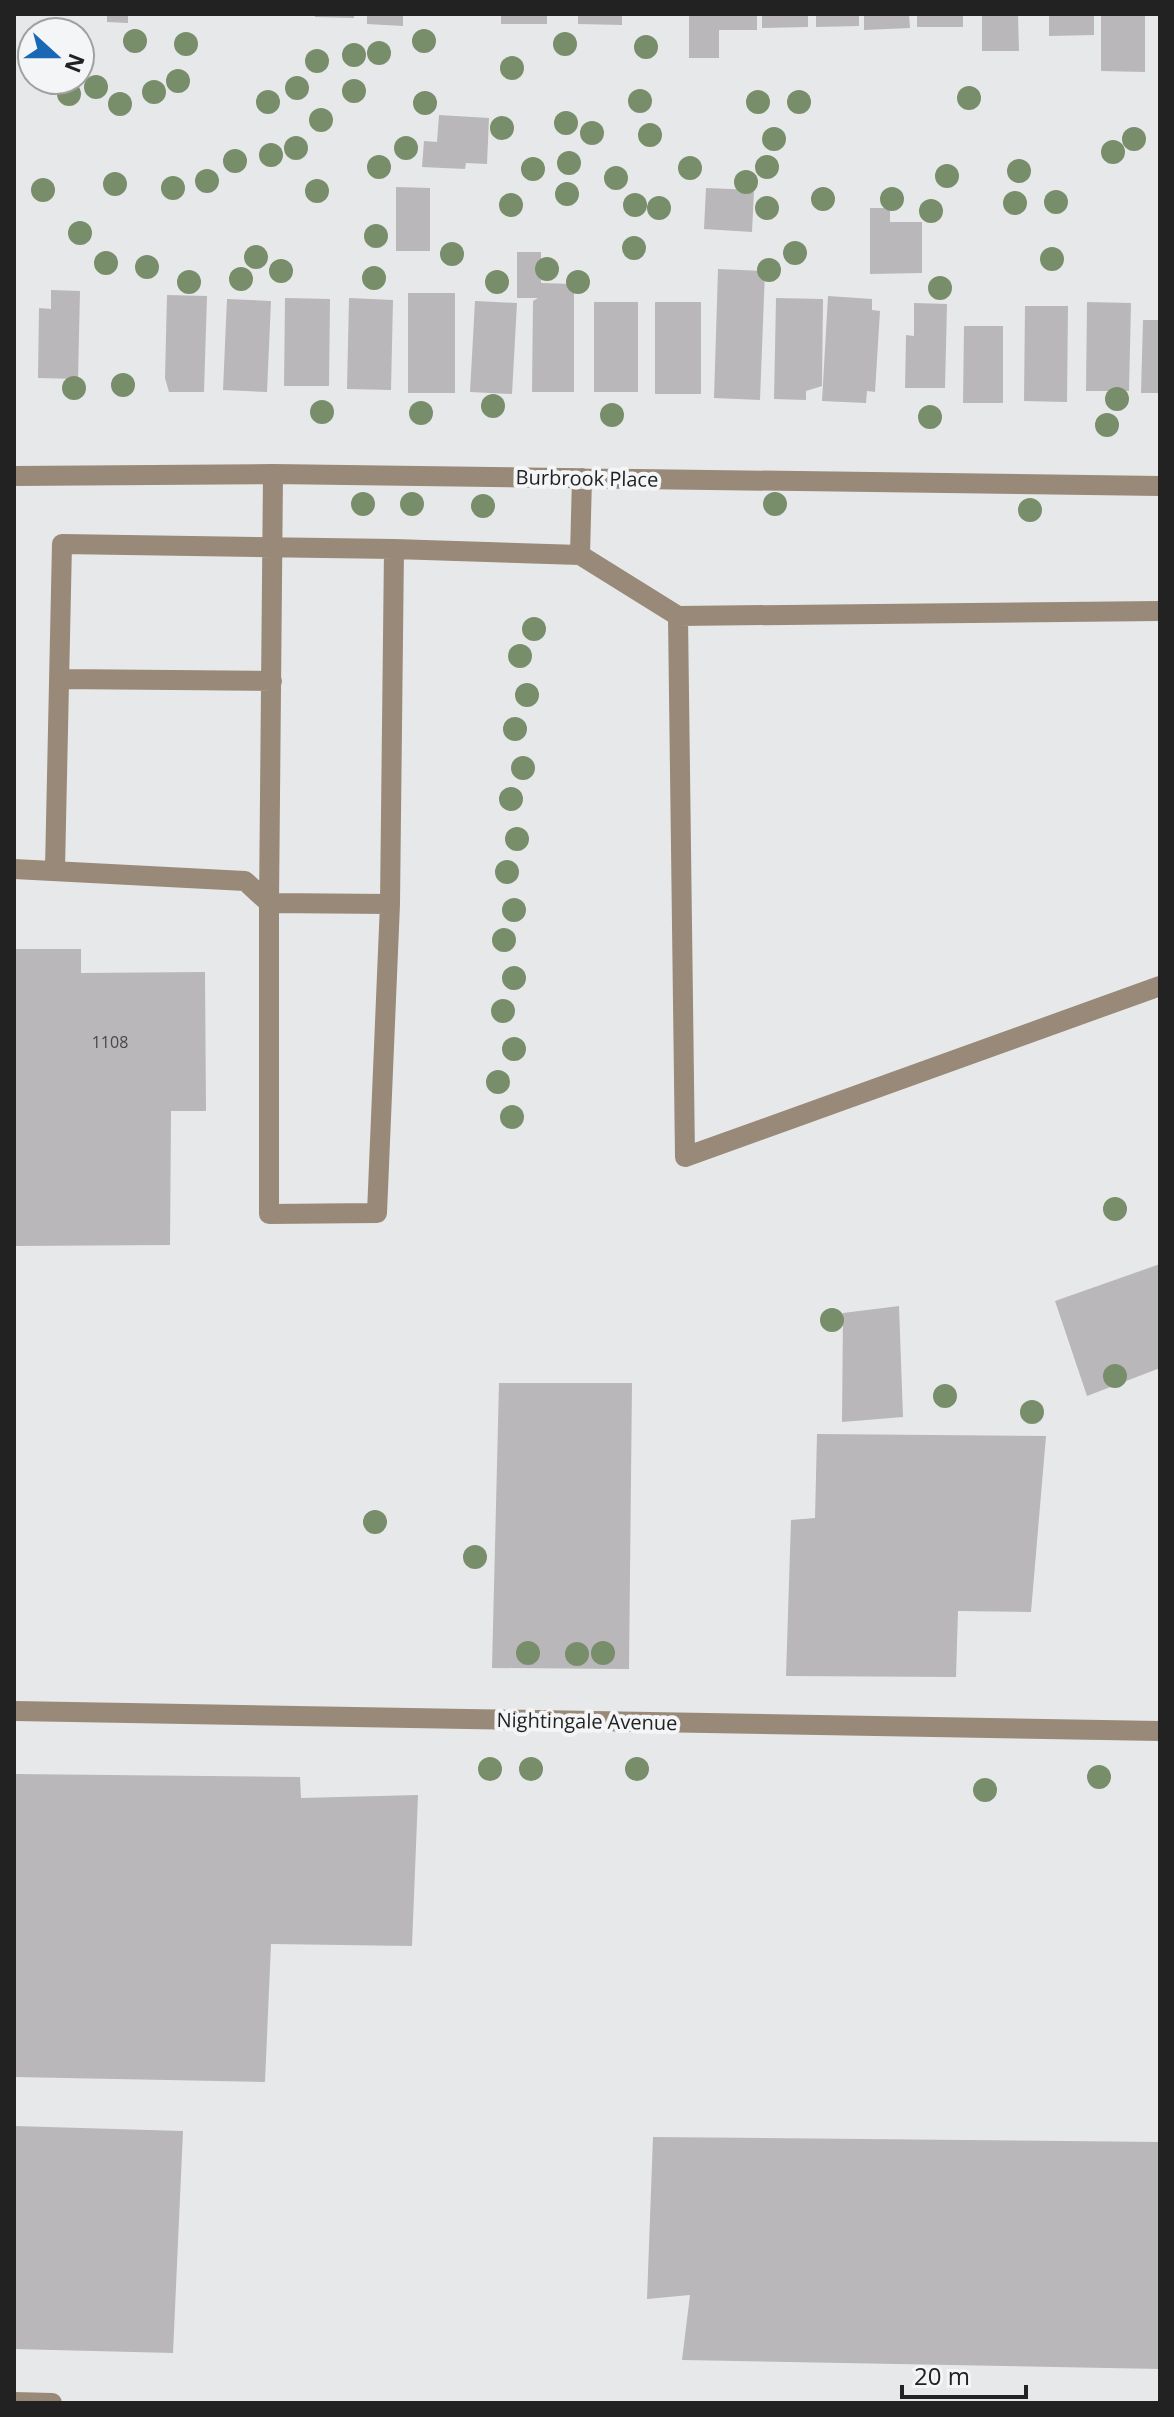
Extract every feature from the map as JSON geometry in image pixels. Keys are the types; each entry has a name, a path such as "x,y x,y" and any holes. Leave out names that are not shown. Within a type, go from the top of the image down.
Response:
{"street":[{"name":"Burbrook Place","path":"14,476 273,474 1160,486"},
{"path":"273,474 269,1214 377,1213 390,904 394,549"},
{"path":"580,555 582,478"},
{"path":"55,869 62,544 580,555 678,616 1160,611"},
{"path":"678,616 685,1157 1160,986"},
{"path":"59,679 272,681"},
{"path":"14,869 245,881 269,903 390,904"},
{"name":"Nightingale Avenue","path":"14,1711 1160,1731"},
{"path":"14,2402 52,2403"}],"building":[{"path":"107,14 128,14 128,23 107,22"},
{"path":"315,14 354,14 354,18 315,17"},
{"path":"367,14 403,14 403,26 367,24"},
{"path":"501,14 547,14 547,24 501,24"},
{"path":"578,14 622,14 622,25 578,24"},
{"path":"689,14 757,14 757,30 719,30 719,58 689,58"},
{"path":"762,14 808,14 808,27 762,28"},
{"path":"816,14 859,14 859,26 816,27"},
{"path":"864,14 909,14 910,28 864,30"},
{"path":"917,14 963,14 963,27 917,27"},
{"path":"982,14 1018,14 1019,51 982,51"},
{"path":"1049,14 1094,14 1094,35 1049,36"},
{"path":"1101,14 1145,14 1145,72 1101,71"},
{"path":"439,115 489,118 487,164 466,163 465,169 422,167 424,141 437,142"},
{"path":"396,187 430,188 430,251 396,251"},
{"path":"706,188 754,190 752,232 704,229"},
{"path":"870,208 890,208 890,222 922,222 922,273 870,274"},
{"path":"517,252 541,252 541,283 574,284 574,392 532,392 533,301 538,298 517,298"},
{"path":"718,269 765,271 760,400 714,398"},
{"path":"51,290 80,291 78,379 38,378 39,308 51,309"},
{"path":"408,293 455,293 455,393 408,393"},
{"path":"167,295 207,296 204,392 169,392 165,378"},
{"path":"828,296 872,299 872,310 880,311 875,392 867,391 866,403 822,401"},
{"path":"285,298 330,299 329,386 284,386"},
{"path":"349,298 393,300 391,390 347,389"},
{"path":"776,298 823,299 822,386 806,391 806,400 774,399"},
{"path":"227,299 271,301 267,392 223,390"},
{"path":"475,301 517,303 512,394 470,392"},
{"path":"594,302 638,302 638,392 594,392"},
{"path":"655,302 701,302 701,394 655,394"},
{"path":"1087,302 1131,303 1129,391 1086,391"},
{"path":"914,303 947,304 945,388 905,388 906,335 914,336"},
{"path":"1025,306 1068,306 1067,402 1024,401"},
{"path":"1143,320 1160,320 1160,393 1141,393"},
{"path":"964,326 1003,326 1003,403 963,403"},
{"path":"14,949 81,949 81,973 205,972 206,1111 171,1111 170,1245 14,1246"},
{"path":"1160,1264 1160,1368 1087,1396 1055,1301"},
{"path":"899,1306 903,1417 842,1422 843,1313"},
{"path":"499,1383 632,1383 629,1669 492,1668"},
{"path":"817,1434 1046,1436 1031,1612 958,1611 956,1677 786,1676 791,1520 815,1518"},
{"path":"14,1774 300,1777 301,1798 418,1795 412,1946 271,1944 265,2082 14,2077"},
{"path":"14,2126 183,2131 173,2353 14,2349"},
{"path":"653,2137 1160,2142 1160,2369 682,2360 690,2295 647,2299"}]}
